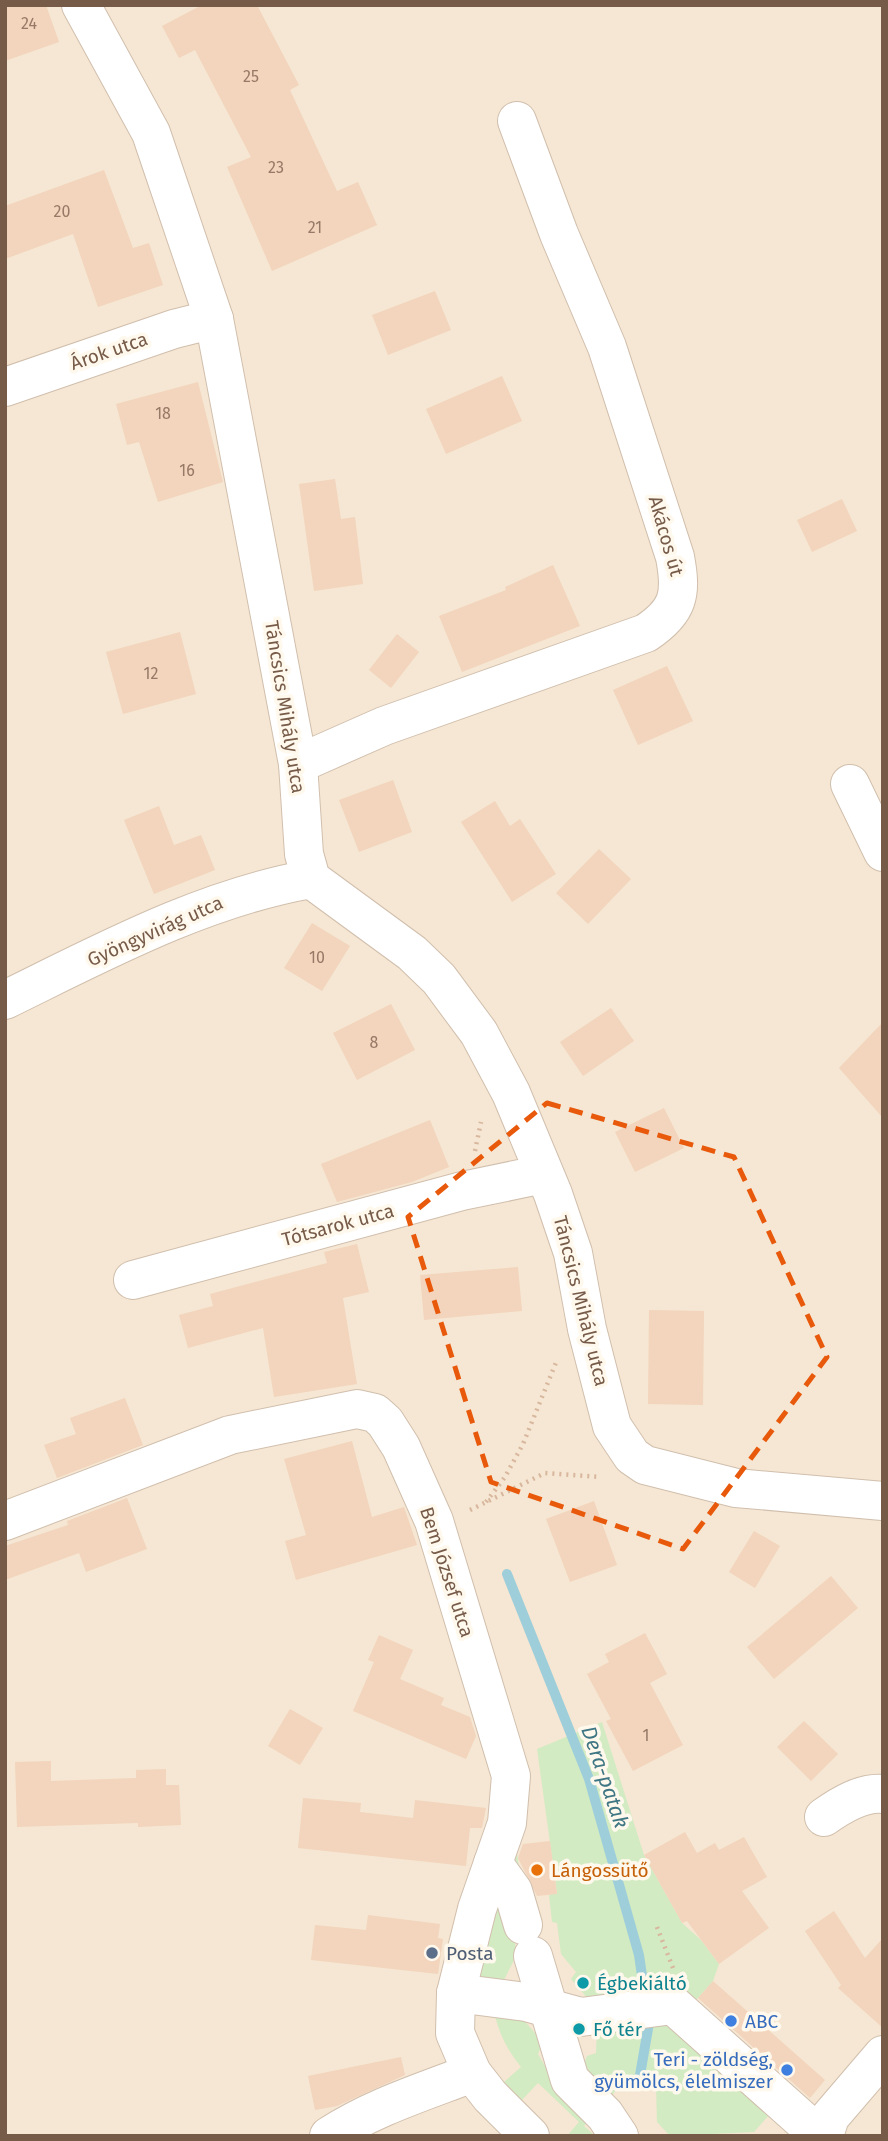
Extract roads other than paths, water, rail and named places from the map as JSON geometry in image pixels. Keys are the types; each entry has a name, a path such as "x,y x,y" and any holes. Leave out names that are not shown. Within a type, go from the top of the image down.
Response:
{"street":[{"name":"Táncsics Mihály utca","path":"81,5 151,133 214,319 298,764 304,854 311,879 382,928 439,979 472,1024 500,1072 544,1174 573,1253 587,1329 612,1426 632,1456 645,1465 736,1488 883,1501"},
{"name":"Akácos út","path":"298,764 384,726 646,633 661,623 672,608 681,587 675,557 607,347 559,234 517,121"},
{"name":"Árok utca","path":"5,387 174,328 214,319"},
{"path":"850,784 883,852"},
{"name":"Gyöngyvirág utca","path":"5,1000 215,902 255,889 311,879"},
{"name":"Tótsarok utca","path":"133,1280 462,1191 544,1174"},
{"name":"Bem József utca","path":"5,1521 230,1435 334,1412 357,1409 375,1413 401,1447 434,1521 511,1776 509,1814 456,1993 455,2033 472,2073"},
{"path":"824,1816 840,1805 872,1793 883,1794"},
{"path":"493,1863 513,1891 570,2080 605,2115 619,2136"},
{"path":"456,1993 549,2007 581,2017 673,2005 825,2129 883,2055"},
{"path":"329,2136 355,2119 472,2073 490,2096 530,2136"}],"waterway":[{"name":"Dera-patak","path":"507,1574 589,1779 639,1955 649,2023 639,2081"}],"place":[{"name":"Lángossütő","path":"537,1870"},
{"name":"Posta","path":"432,1953"},
{"name":"Égbekiáltó","path":"583,1983"},
{"name":"ABC","path":"731,2021"},
{"name":"Fő tér","path":"579,2029"},
{"name":"Teri - zöldség, gyümölcs, élelmiszer","path":"787,2070"}]}
